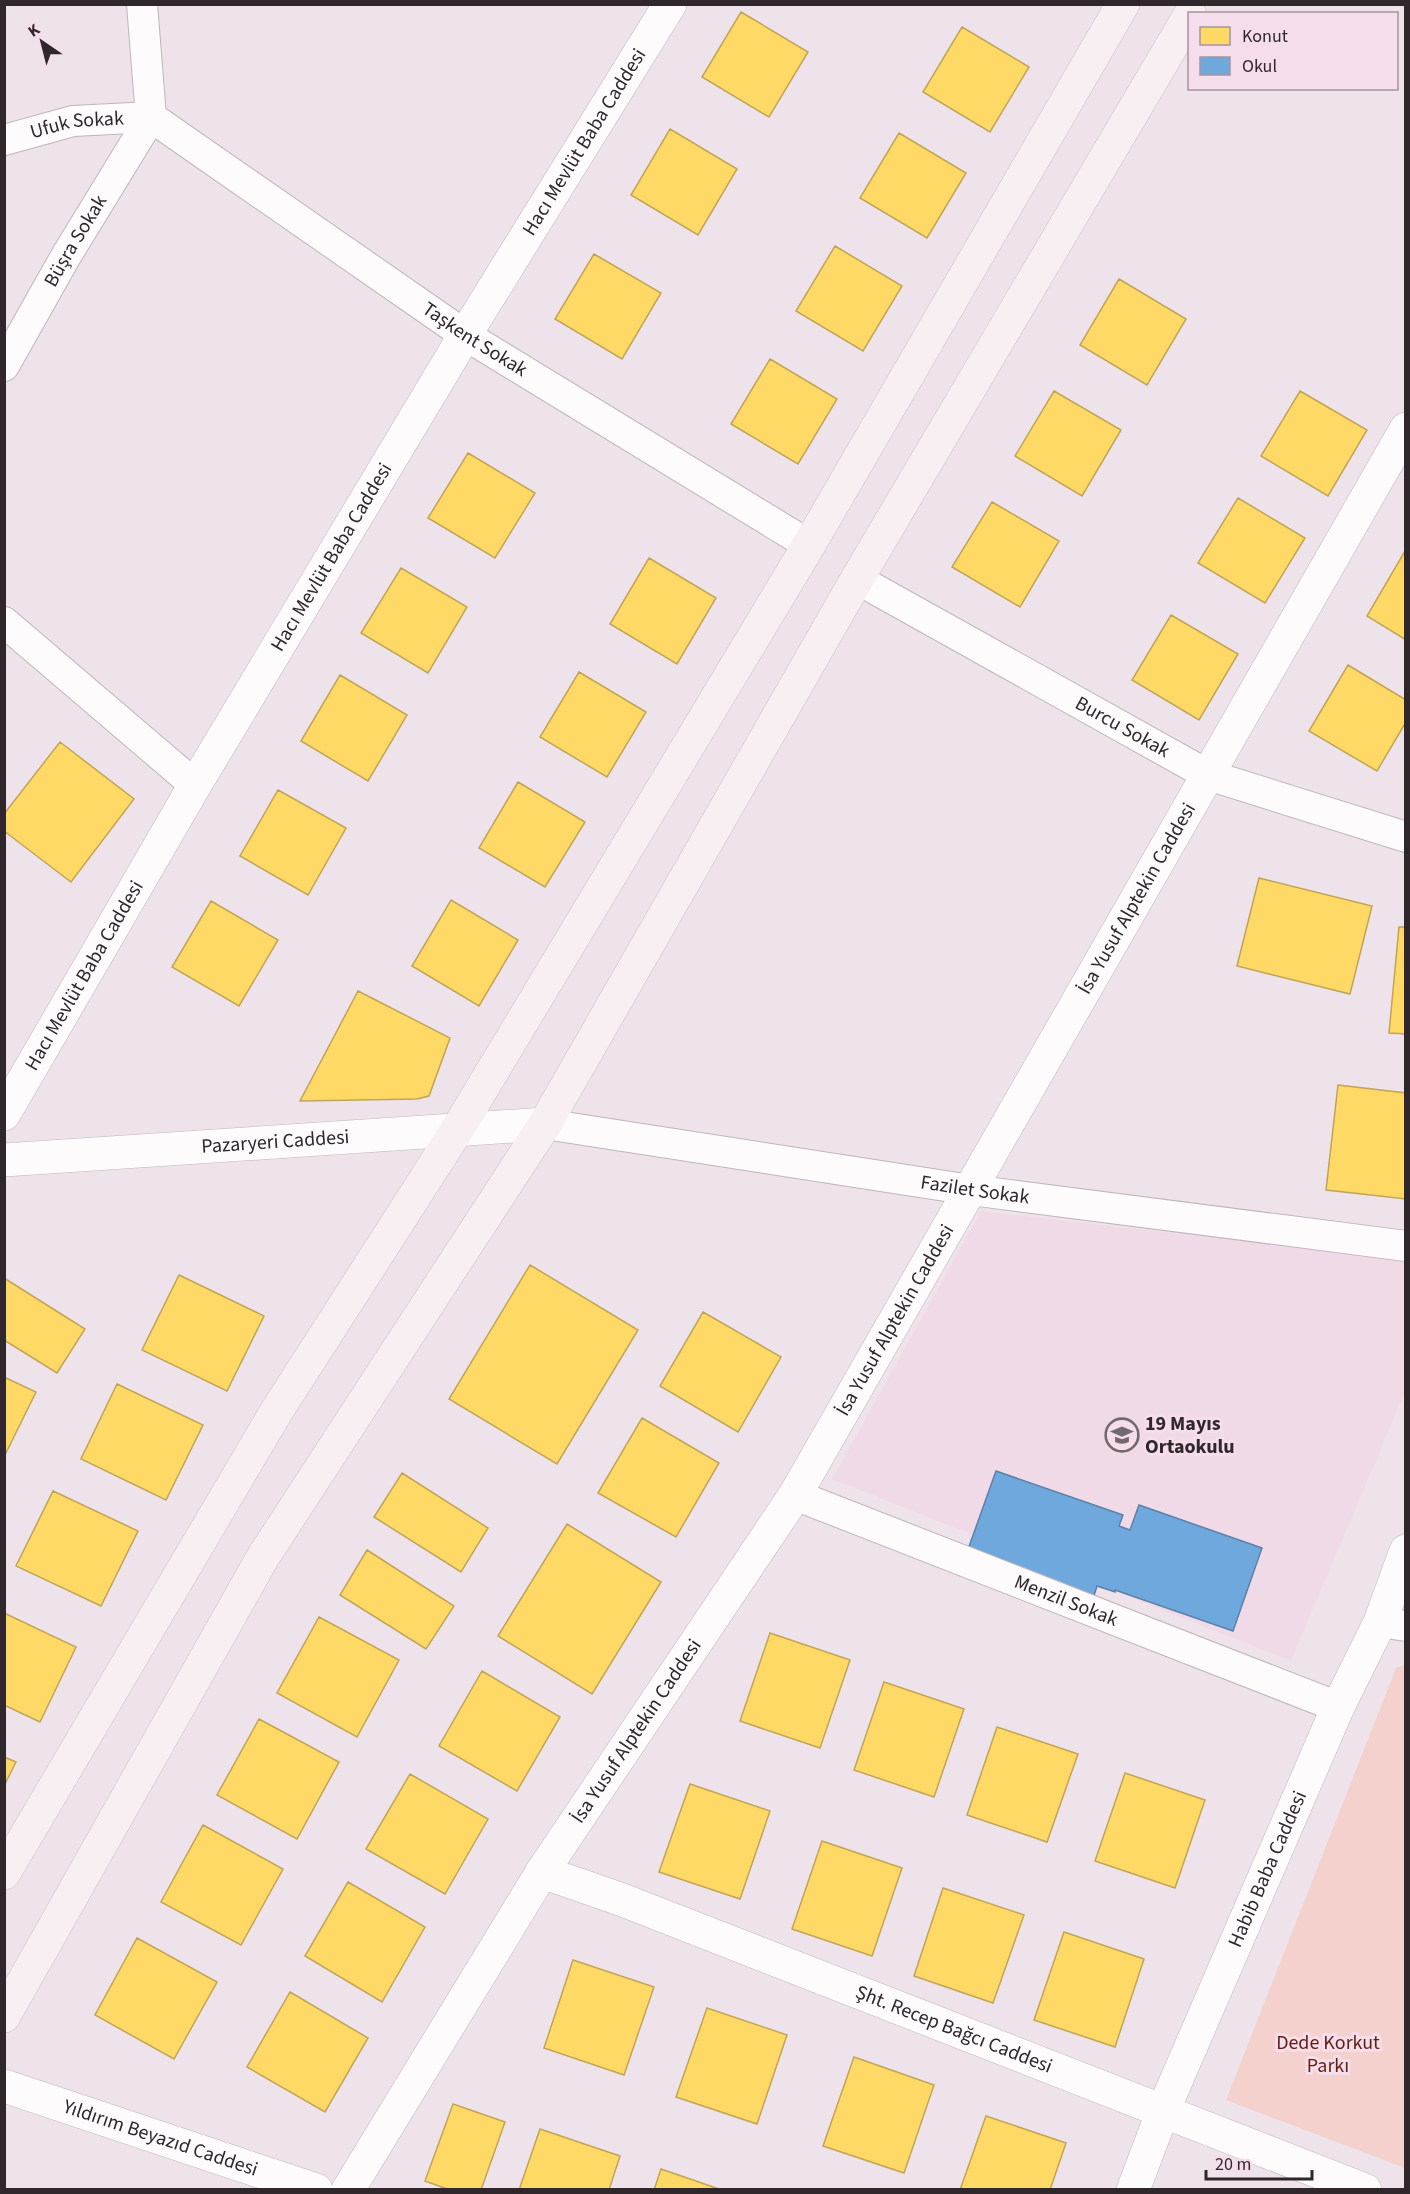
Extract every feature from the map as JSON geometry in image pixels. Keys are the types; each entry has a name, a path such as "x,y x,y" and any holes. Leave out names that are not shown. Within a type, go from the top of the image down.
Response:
{"main road":[{"path":"4,1873 276,1412 457,1130 808,545 1123,4"},
{"path":"4,2016 263,1557 545,1124 857,579 1188,17"}],"street":[{"path":"142,4 151,117"},
{"name":"Hacı Mevlüt Baba Caddesi","path":"4,1114 195,785 465,335 670,4"},
{"name":"Ufuk Sokak","path":"4,140 73,121 151,117"},
{"name":"Taşkent Sokak","path":"151,117 465,335 808,545"},
{"name":"Büşra Sokak","path":"4,366 66,256 151,117"},
{"name":"İsa Yusuf Alptekin Caddesi","path":"348,2190 542,1872 795,1495 1406,429"},
{"name":"Burcu Sokak","path":"857,579 1208,775 1406,837"},
{"path":"4,622 195,785"},
{"name":"Pazaryeri Caddesi","path":"4,1160 545,1124"},
{"name":"Fazilet Sokak","path":"545,1124 971,1190 1406,1246"},
{"name":"Menzil Sokak","path":"795,1495 1338,1707"},
{"name":"Habib Baba Caddesi","path":"1133,2190 1163,2112 1338,1707 1393,1624 1406,1551"},
{"name":"Şht. Recep Bağcı Caddesi","path":"542,1872 621,1899 1365,2190"},
{"name":"Yıldırım Beyazıd Caddesi","path":"4,2086 316,2190"}],"shaded area":[{"name":"19 Mayıs Ortaokulu","path":"981,1211 1405,1260 1405,1392 1291,1661 832,1479"}],"green space":[{"name":"Dede Korkut Parkı","path":"1406,1665 1405,2168 1226,2100 1396,1668"}],"building: Konut":[{"path":"741,12 808,52 769,117 702,77"},
{"path":"962,27 1029,67 990,132 923,92"},
{"path":"670,129 737,169 698,235 631,195"},
{"path":"899,133 966,173 927,238 860,198"},
{"path":"835,246 902,286 863,351 796,311"},
{"path":"594,254 661,293 622,359 555,319"},
{"path":"1119,279 1186,319 1147,385 1080,345"},
{"path":"770,359 837,399 798,464 731,424"},
{"path":"1054,391 1121,430 1082,496 1015,456"},
{"path":"1300,391 1367,430 1328,496 1261,456"},
{"path":"468,453 535,493 495,558 428,518"},
{"path":"1238,498 1305,538 1265,603 1198,563"},
{"path":"992,502 1059,541 1020,607 952,567"},
{"path":"1406,551 1406,640 1367,616"},
{"path":"649,558 716,598 677,664 610,624"},
{"path":"401,568 467,607 428,673 361,633"},
{"path":"1171,615 1238,654 1199,720 1132,680"},
{"path":"1348,665 1406,700 1406,722 1377,771 1309,731"},
{"path":"579,672 646,712 607,777 540,737"},
{"path":"340,675 407,715 368,781 301,741"},
{"path":"60,742 134,799 71,882 4,831 4,814"},
{"path":"518,782 585,822 545,887 479,848"},
{"path":"278,790 346,828 308,895 240,856"},
{"path":"1259,878 1372,906 1350,994 1237,966"},
{"path":"451,900 518,940 479,1006 412,966"},
{"path":"211,901 278,940 239,1006 172,967"},
{"path":"1399,927 1406,927 1406,1034 1389,1033"},
{"path":"358,991 450,1038 429,1096 417,1099 300,1101"},
{"path":"1338,1085 1406,1093 1406,1199 1326,1190"},
{"path":"530,1265 638,1330 557,1464 449,1399"},
{"path":"179,1275 264,1316 227,1391 142,1350"},
{"path":"4,1278 85,1329 57,1373 4,1340"},
{"path":"703,1312 781,1357 738,1432 660,1386"},
{"path":"4,1377 36,1392 4,1457"},
{"path":"117,1384 203,1425 166,1500 81,1459"},
{"path":"642,1418 719,1463 676,1537 598,1493"},
{"path":"402,1473 488,1528 461,1572 374,1517"},
{"path":"53,1491 138,1531 101,1606 16,1566"},
{"path":"567,1524 661,1582 592,1694 498,1636"},
{"path":"367,1550 454,1606 426,1649 340,1595"},
{"path":"4,1613 76,1647 40,1722 4,1705"},
{"path":"319,1617 399,1660 357,1737 277,1693"},
{"path":"770,1633 850,1660 820,1748 740,1721"},
{"path":"482,1671 560,1717 517,1791 439,1746"},
{"path":"884,1682 964,1709 934,1797 854,1770"},
{"path":"259,1719 339,1762 297,1839 217,1795"},
{"path":"997,1727 1078,1754 1047,1842 967,1815"},
{"path":"4,1757 16,1762 4,1786"},
{"path":"1125,1773 1205,1800 1175,1888 1095,1861"},
{"path":"410,1774 488,1819 445,1894 366,1849"},
{"path":"690,1784 770,1811 740,1899 659,1872"},
{"path":"203,1825 283,1869 241,1945 161,1902"},
{"path":"822,1841 902,1868 872,1956 792,1929"},
{"path":"348,1882 425,1927 382,2002 305,1956"},
{"path":"943,1888 1024,1915 993,2003 914,1976"},
{"path":"1064,1932 1144,1959 1115,2047 1034,2020"},
{"path":"137,1938 217,1982 174,2059 95,2015"},
{"path":"573,1960 654,1987 624,2075 544,2048"},
{"path":"290,1992 368,2038 325,2112 247,2067"},
{"path":"707,2008 787,2035 757,2124 676,2097"},
{"path":"854,2057 934,2085 904,2173 823,2146"},
{"path":"453,2104 505,2122 481,2190 450,2190 425,2181"},
{"path":"986,2116 1066,2143 1050,2190 960,2190"},
{"path":"540,2129 620,2156 609,2190 519,2190"},
{"path":"661,2169 722,2190 654,2190"}],"building: Okul":[{"path":"996,1471 1123,1515 1119,1526 1130,1530 1139,1505 1262,1548 1233,1631 1115,1590 1115,1592 1097,1586 1093,1599 966,1555"}],"place":[{"name":"19 Mayıs Ortaokulu","path":"1122,1435"}]}
